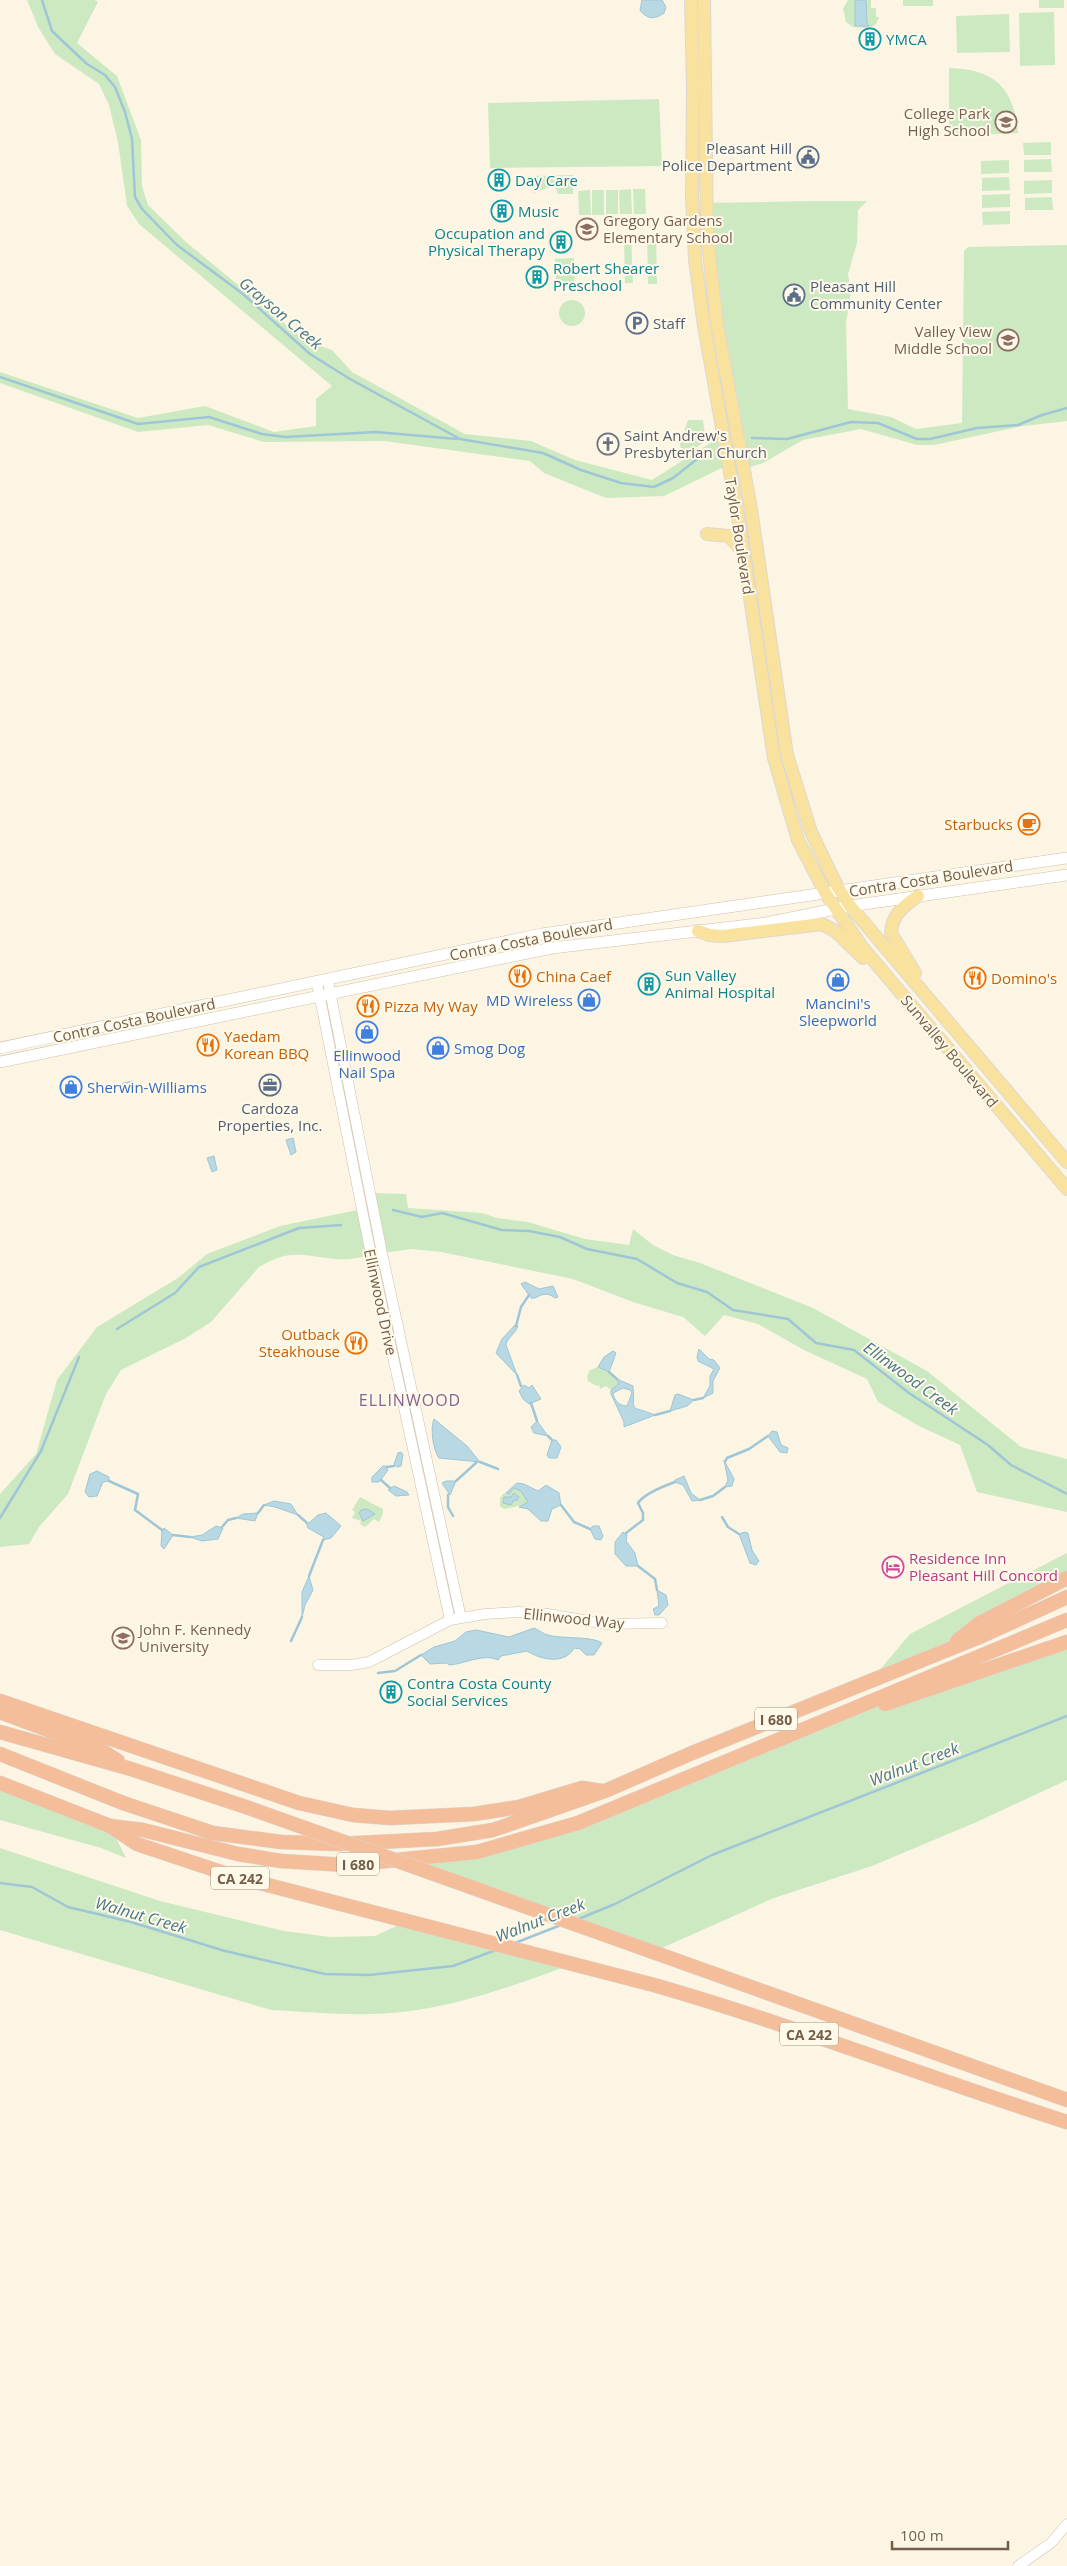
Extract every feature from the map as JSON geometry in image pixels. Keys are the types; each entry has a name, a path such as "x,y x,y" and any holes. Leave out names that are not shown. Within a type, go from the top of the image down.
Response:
{"highway":[{"path":"948,1649 978,1624 1067,1578"},
{"name":"I 680","path":"0,1754 123,1804 213,1833 282,1842 368,1844 493,1830 605,1791 692,1753 982,1636 1067,1597"},
{"name":"I 680","path":"0,1783 110,1826 143,1830 238,1854 326,1865 367,1864 477,1852 578,1824 1067,1620"},
{"path":"836,1716 905,1698 1067,1642"},
{"path":"0,1700 299,1803 353,1815 397,1818 474,1814 519,1807 582,1788 605,1791"},
{"path":"0,1712 100,1750 131,1769"},
{"name":"CA 242","path":"0,1732 131,1769 246,1807 1067,2100"},
{"name":"CA 242","path":"110,1826 137,1844 233,1876 377,1915 588,1968 722,2005 959,2088 1067,2122"}],"main road":[{"name":"Taylor Boulevard","path":"691,0 693,87 692,198 695,260 774,758 798,840 836,910"},
{"name":"Taylor Boulevard","path":"704,0 707,234 717,324 751,509 787,755 812,832 850,906"},
{"path":"707,534 729,536 742,551"},
{"name":"Contra Costa Boulevard","path":"0,1048 323,982 542,934 1067,858"},
{"path":"960,890 973,882 1002,875 1005,866"},
{"name":"Contra Costa Boulevard","path":"0,1062 332,995 552,948 766,923 850,906 1067,875"},
{"path":"918,896 896,914 891,933 933,1003"},
{"name":"Sunvalley Boulevard","path":"850,906 1067,1162"},
{"name":"Sunvalley Boulevard","path":"836,910 879,967 1067,1190"},
{"path":"698,931 723,936 822,924 840,935 862,958 879,967"},
{"path":"927,1024 938,1022 942,1024 970,1056 981,1059"}],"street":[{"name":"Ellinwood Drive","path":"323,982 332,995 382,1253 461,1618"},
{"name":"Ellinwood Drive","path":"323,982 319,997 371,1255 450,1620"},
{"name":"Ellinwood Way","path":"318,1665 351,1665 369,1662 450,1620 461,1618 518,1612 548,1614 606,1624 662,1623"},
{"path":"1018,2566 1051,2543 1067,2524"}],"green space":[{"path":"27,0 95,0 98,2 77,43 117,76 141,140 142,186 148,205 186,242 306,341 332,350 352,372 465,434 531,441 575,460 652,480 723,435 728,465 664,496 606,498 544,473 530,461 384,441 264,442 208,425 138,432 0,383 0,372 138,418 205,406 274,432 316,426 316,399 332,386 139,224 127,206 118,142 109,105 99,84 55,54 38,27"},
{"path":"848,0 871,0 871,8 876,8 876,17 879,17 876,24 867,30 866,28 853,27 846,22 843,9"},
{"path":"903,0 933,0 933,6 903,6"},
{"path":"1039,0 1064,0 1064,8 1039,8"},
{"path":"1054,12 1055,65 1020,66 1019,13"},
{"path":"1009,14 1010,52 957,53 956,16"},
{"path":"949,68 979,72 999,84 1007,93 1012,104 1018,133 953,136 949,132"},
{"path":"659,99 662,166 490,168 488,103"},
{"path":"1051,142 1051,155 1024,155 1023,143"},
{"path":"1051,159 1052,172 1024,172 1024,160"},
{"path":"1009,160 1009,173 981,174 981,161"},
{"path":"573,175 573,194 558,194 556,188 547,188 533,193 533,176"},
{"path":"1009,177 1010,190 982,191 982,178"},
{"path":"1052,180 1052,193 1024,194 1024,181"},
{"path":"631,189 632,214 620,214 619,190"},
{"path":"633,189 645,189 646,214 634,214"},
{"path":"590,190 591,215 579,215 578,191"},
{"path":"592,190 604,190 604,215 592,215"},
{"path":"606,190 618,190 618,214 606,215"},
{"path":"1010,194 1010,207 982,208 982,195"},
{"path":"1052,197 1053,210 1025,210 1025,198"},
{"path":"867,201 858,210 857,243 848,274 851,292 846,323 848,409 891,417 916,429 962,423 964,251 968,247 1067,245 1067,421 1023,426 934,445 917,445 861,429 803,440 763,463 744,469 717,324 706,203"},
{"path":"1010,211 1010,224 983,225 982,212"},
{"path":"647,233 649,233 650,238 656,235 657,284 648,284"},
{"path":"629,234 631,234 633,283 625,283 624,238 629,238"},
{"path":"574,258 575,286 556,286 555,259"},
{"path":"572,300 581,304 585,313 581,322 572,326 563,322 559,313 563,304"},
{"path":"688,420 703,420 706,441 682,457 680,444"},
{"path":"370,1193 406,1194 408,1208 482,1213 497,1218 528,1222 585,1239 629,1245 633,1229 653,1245 673,1255 700,1263 813,1308 927,1371 1021,1447 1067,1459 1067,1512 977,1492 960,1445 919,1426 878,1402 867,1379 804,1350 758,1324 724,1315 705,1336 683,1317 633,1302 573,1279 441,1252 412,1249 382,1253"},
{"path":"362,1209 371,1255 340,1259 289,1255 270,1261 259,1267 211,1322 186,1338 121,1370 106,1394 68,1494 39,1527 29,1544 0,1547 0,1494 36,1454 57,1380 97,1327 178,1278 207,1254 280,1226"},
{"path":"598,1367 609,1372 617,1379 619,1384 611,1390 606,1386 600,1389 599,1385 597,1386 588,1381 587,1376 590,1370"},
{"path":"514,1488 521,1490 528,1500 527,1504 504,1509 500,1506 500,1498 504,1493 509,1494"},
{"path":"360,1497 383,1509 379,1522 374,1519 365,1527 360,1524 361,1521 352,1518 355,1512 352,1510"},
{"path":"1067,1553 1067,1578 948,1649 872,1679 910,1634"},
{"path":"1067,1642 1067,1780 979,1821 872,1866 774,1898 653,1952 410,1860 501,1846 836,1716"},
{"path":"0,1783 110,1826 126,1858 101,1848 0,1820"},
{"path":"0,1848 160,1901 284,1931 330,1937 375,1936 405,1922 573,1964 489,1993 423,2009 368,2014 271,2010 0,1930"}],"water":[{"path":"642,0 662,0 666,7 664,13 654,18 648,17 640,10"},
{"path":"855,0 866,0 867,23 869,26 855,26"},
{"path":"133,1081 135,1088 121,1091 120,1084"},
{"path":"293,1138 296,1152 291,1155 286,1140"},
{"path":"214,1156 217,1170 212,1172 207,1158"},
{"path":"525,1282 539,1289 553,1286 558,1297 555,1298 545,1294 531,1298 521,1284"},
{"path":"515,1325 518,1326 506,1345 517,1375 496,1353 502,1339"},
{"path":"699,1349 709,1359 714,1360 720,1368 713,1381 713,1393 703,1398 710,1386 710,1376 714,1369 698,1361"},
{"path":"613,1351 616,1353 609,1372 598,1367 604,1357"},
{"path":"617,1379 633,1386 635,1407 655,1415 624,1427 624,1422 611,1394 611,1390 619,1384","holes":["623,1388 630,1390 632,1393 627,1406 619,1404 614,1398 613,1393"]},
{"path":"524,1385 529,1388 532,1385 541,1399 529,1404 523,1399 519,1391"},
{"path":"678,1394 694,1400 687,1406 670,1411 675,1395"},
{"path":"434,1419 467,1446 480,1462 439,1458 433,1439 432,1428"},
{"path":"537,1421 548,1436 534,1433 531,1427"},
{"path":"772,1431 777,1432 781,1445 788,1448 787,1453 780,1452 768,1436"},
{"path":"552,1440 556,1440 561,1447 557,1458 549,1458 547,1455"},
{"path":"401,1452 403,1455 401,1466 397,1467 394,1464 398,1453"},
{"path":"724,1460 734,1479 732,1486 725,1487 728,1480"},
{"path":"383,1466 386,1466 388,1470 379,1482 372,1482 372,1477"},
{"path":"97,1471 109,1477 109,1481 103,1482 97,1496 89,1497 85,1492 90,1474"},
{"path":"684,1476 691,1493 700,1500 692,1501 683,1485 675,1482 675,1480"},
{"path":"456,1481 450,1495 442,1483"},
{"path":"517,1483 524,1484 538,1491 546,1485 559,1493 561,1505 552,1509 548,1521 541,1521 528,1509 519,1507 528,1502 521,1491 514,1488 509,1494 506,1493"},
{"path":"394,1486 407,1492 409,1495 396,1496 388,1490"},
{"path":"514,1493 519,1497 517,1500 513,1501 511,1505 503,1503 504,1497 511,1497"},
{"path":"274,1501 291,1504 298,1515 264,1505"},
{"path":"367,1509 375,1514 363,1521 359,1513 361,1510"},
{"path":"258,1513 255,1521 236,1518 243,1514"},
{"path":"326,1513 341,1526 331,1538 323,1540 324,1537 308,1528 306,1522 309,1523 318,1515"},
{"path":"216,1526 223,1528 218,1539 202,1541 190,1537 202,1535"},
{"path":"593,1526 599,1526 603,1536 601,1540 595,1539 590,1529"},
{"path":"164,1528 173,1535 164,1549 161,1546 162,1530"},
{"path":"623,1532 627,1535 626,1541 635,1553 638,1566 626,1566 615,1554 615,1542"},
{"path":"748,1533 752,1550 759,1561 756,1565 750,1563 739,1534"},
{"path":"309,1576 313,1590 305,1605 302,1617 302,1592"},
{"path":"657,1590 666,1595 668,1605 659,1615 655,1615 653,1609 659,1606"},
{"path":"534,1628 548,1635 591,1639 602,1643 594,1655 586,1655 580,1649 574,1648 565,1657 559,1659 539,1657 527,1651 501,1656 498,1660 480,1658 449,1665 447,1663 430,1664 421,1655 434,1647 455,1641 466,1632 476,1630 509,1637"}],"waterway":[{"name":"Grayson Creek","path":"42,0 52,31 87,64 105,75 115,87 125,112 132,139 135,197 142,209 177,245 243,294 310,354 350,379 460,439 543,453 581,470 621,483 654,487 673,478 701,456"},
{"path":"0,377 138,424 209,417 262,434 285,437 376,432 457,439"},
{"name":"Grayson Creek","path":"752,438 787,439 851,422 878,423 917,439 930,439 977,428 1018,425 1042,415 1067,408"},
{"name":"Ellinwood Creek","path":"393,1210 422,1217 442,1213 502,1230 529,1231 560,1237 587,1249 637,1259 677,1283 707,1292 733,1310 788,1319 816,1343 854,1350 909,1393 988,1445 1011,1465 1067,1494"},
{"name":"Ellinwood Creek","path":"117,1329 175,1293 199,1267 299,1228 341,1225"},
{"path":"516,1326 521,1307 529,1295"},
{"name":"Ellinwood Creek","path":"0,1518 41,1451 79,1357"},
{"path":"609,1372 617,1379"},
{"path":"517,1375 521,1386"},
{"path":"694,1400 703,1398"},
{"path":"531,1403 537,1421"},
{"path":"655,1415 670,1411"},
{"path":"548,1436 552,1440"},
{"path":"725,1462 727,1458 749,1449 768,1436"},
{"path":"456,1481 477,1462"},
{"path":"480,1462 498,1469"},
{"path":"387,1467 394,1466"},
{"path":"381,1480 390,1488"},
{"path":"109,1481 138,1494 135,1510 162,1530"},
{"path":"626,1533 643,1520 643,1513 638,1503 645,1496 675,1482"},
{"path":"700,1500 713,1496 725,1487"},
{"path":"448,1495 448,1507 453,1516"},
{"path":"258,1513 264,1505"},
{"path":"561,1505 574,1522 590,1529"},
{"path":"298,1515 306,1522"},
{"path":"722,1517 728,1527 739,1534"},
{"path":"222,1527 228,1520 236,1518"},
{"path":"173,1535 190,1537"},
{"path":"309,1576 323,1540"},
{"path":"638,1566 655,1579 657,1590"},
{"path":"291,1641 302,1617"},
{"path":"378,1673 395,1671 421,1655"},
{"name":"Walnut Creek","path":"576,1920 615,1904 712,1855 1067,1716"},
{"name":"Walnut Creek","path":"0,1883 32,1887 68,1907 131,1922 225,1951 325,1974 369,1975 453,1966 496,1950"},
{"name":"Walnut Creek","path":"515,1943 561,1925"}],"place":[{"name":"YMCA","path":"870,39"},
{"name":"College Park High School","path":"1006,122"},
{"name":"Pleasant Hill Police Department","path":"808,157"},
{"name":"Day Care","path":"499,180"},
{"name":"Music","path":"502,211"},
{"name":"Gregory Gardens Elementary School","path":"587,229"},
{"name":"Occupation and Physical Therapy","path":"561,242"},
{"name":"Robert Shearer Preschool","path":"537,277"},
{"name":"Pleasant Hill Community Center","path":"794,295"},
{"name":"Staff","path":"637,323"},
{"name":"Valley View Middle School","path":"1008,340"},
{"name":"Saint Andrew's Presbyterian Church","path":"608,444"},
{"name":"Starbucks","path":"1029,824"},
{"name":"China Caef","path":"520,976"},
{"name":"Domino's","path":"975,978"},
{"name":"Mancini's Sleepworld","path":"838,980"},
{"name":"Sun Valley Animal Hospital","path":"649,984"},
{"name":"MD Wireless","path":"589,1000"},
{"name":"Pizza My Way","path":"368,1006"},
{"name":"Ellinwood Nail Spa","path":"367,1032"},
{"name":"Yaedam Korean BBQ","path":"208,1045"},
{"name":"Smog Dog","path":"438,1048"},
{"name":"Cardoza Properties, Inc.","path":"270,1085"},
{"name":"Sherwin-Williams","path":"71,1087"},
{"name":"Outback Steakhouse","path":"356,1343"},
{"name":"Residence Inn Pleasant Hill Concord","path":"893,1567"},
{"name":"John F. Kennedy University","path":"123,1638"},
{"name":"Contra Costa County Social Services","path":"391,1692"}],"district":[{"name":"ELLINWOOD","path":"410,1400"}]}
